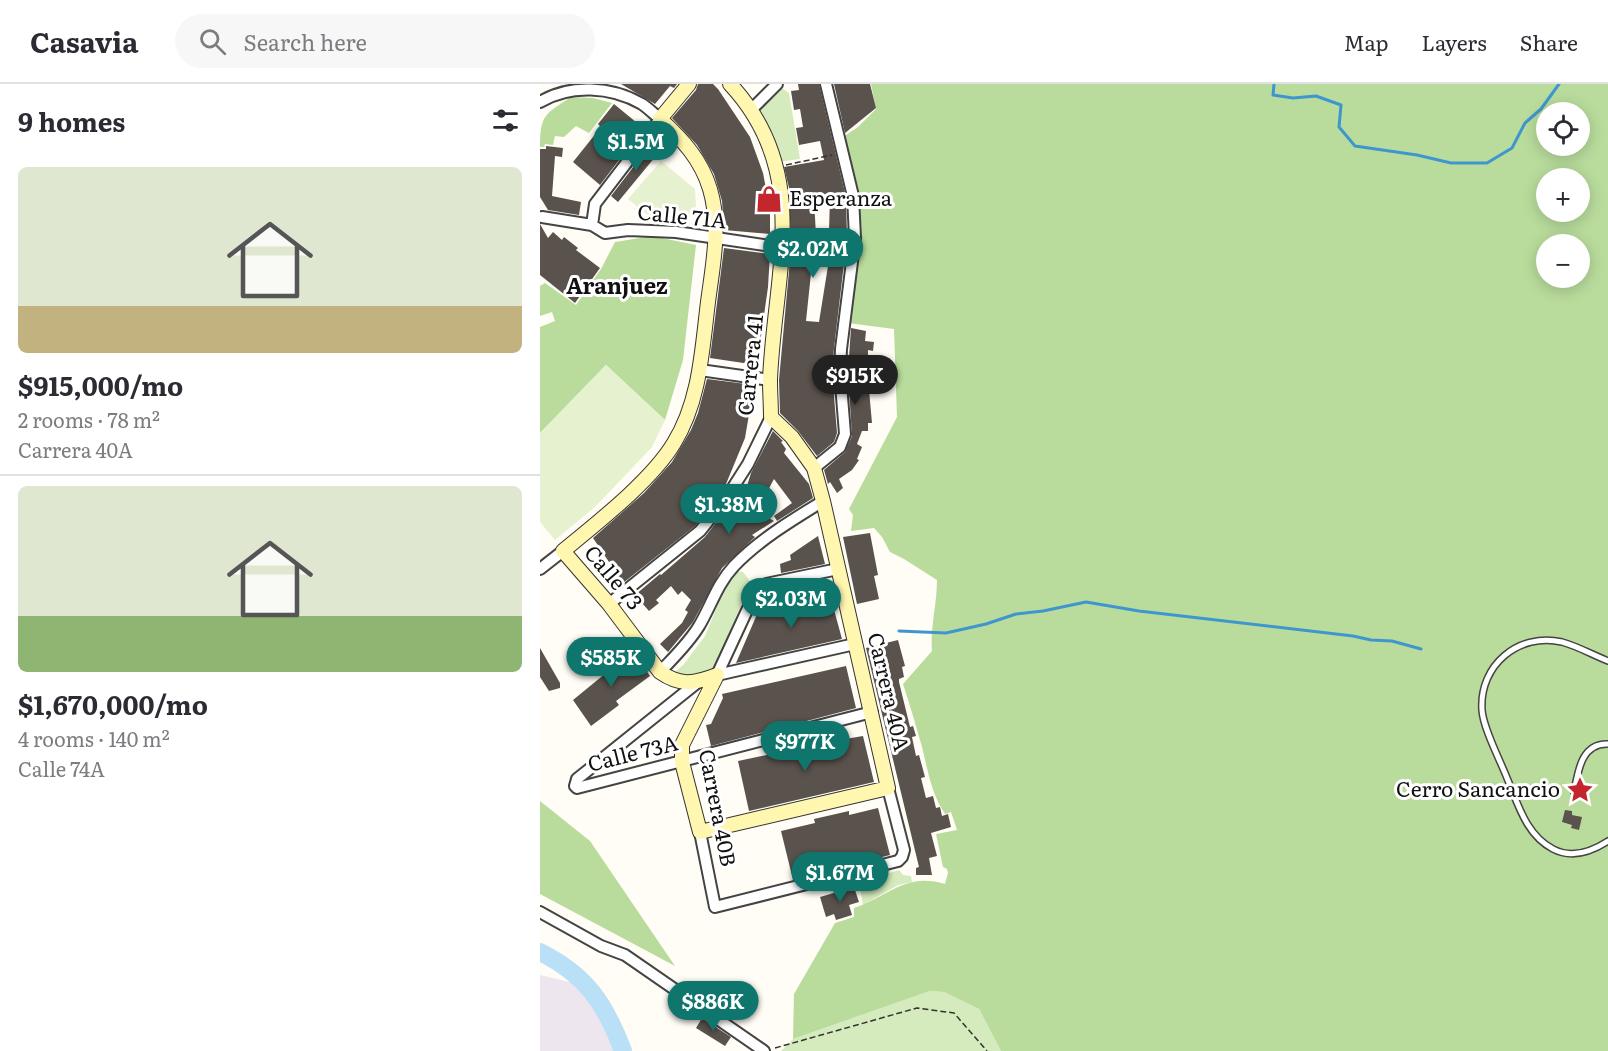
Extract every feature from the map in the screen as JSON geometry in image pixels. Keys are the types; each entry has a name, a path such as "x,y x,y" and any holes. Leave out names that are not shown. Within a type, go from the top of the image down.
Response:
{"street":[{"path":"592,225 595,204 689,84"},
{"name":"Carrera 41","path":"609,604 700,531 725,500 748,464 771,417 770,380 784,248 783,203 777,167 752,109 730,84"},
{"path":"752,109 777,84"},
{"path":"813,468 840,447 845,434 840,372 841,349 855,238 853,196 826,84"},
{"path":"540,102 554,93 593,88 613,92 642,104 683,140 698,160 710,187 716,214 716,239 700,370 690,411 674,443 656,467 563,551 540,568"},
{"name":"Calle 71A","path":"542,217 592,225 605,233 628,230 676,232 784,248"},
{"path":"700,370 770,380"},
{"name":"Carrera 40A","path":"715,907 898,861 904,850 823,501 813,468 792,437 771,417"},
{"path":"823,501 787,523 733,567 718,587 690,641 660,672 671,680 698,682 717,675 855,644"},
{"name":"Calle 73","path":"563,551 609,604 660,672"},
{"name":"Carrera 40B","path":"715,907 700,832 682,762 682,745 756,591 766,584 838,569"},
{"name":"Calle 73A","path":"698,682 577,779 575,786 577,788 682,762 872,712"},
{"path":"700,832 888,788"},
{"path":"540,912 601,946 625,955 765,1051"}],"lane":[{"path":"1608,661 1562,642 1537,640 1513,648 1494,664 1483,686 1482,711 1523,817 1535,837 1554,850 1574,854 1593,851 1608,841"},
{"path":"1574,792 1580,764 1586,754 1594,747 1608,744"}],"path":[{"path":"777,167 842,152"},
{"path":"765,1051 917,1008 954,1013 987,1051"}],"shaded area":[{"path":"540,975 590,987 603,1008 623,1051 540,1051"}],"green space":[{"path":"871,84 1608,84 1608,1051 1001,1051 979,1009 944,992 930,991 793,1039 794,994 835,923 854,917 854,908 908,883 931,881 945,884 948,873 943,867 936,834 957,830 951,812 945,814 933,790 903,684 932,651 937,580 890,552 874,528 851,531 853,515 849,509 897,417 894,329 848,323 859,234 858,196 843,137 858,127 876,109"},
{"path":"779,86 789,93 800,159 778,162 753,112"},
{"path":"571,97 593,98 612,103 589,133 576,126 564,137 555,136 553,145 545,144 544,147 540,147 541,128 546,116"},
{"path":"661,161 695,189 696,207 679,229 665,229 628,199"},
{"path":"652,236 696,245 683,360 665,420 606,365 540,433 540,327 555,321 552,312 540,316 540,286 545,283 576,305 601,269 615,242"},
{"path":"606,365 665,420 652,447 595,507 555,540 540,522 540,433"},
{"path":"736,571 743,572 753,585 744,598 712,673 706,677 673,674 684,664 705,636 718,604"},
{"path":"540,801 590,841 675,966 540,894"},
{"path":"899,870 903,875 911,876 912,882 898,885 863,905 859,882"},
{"path":"930,991 944,992 979,1009 1001,1051 781,1051 793,1039"}],"building":[{"path":"621,84 677,84 674,88 670,86 655,104"},
{"path":"698,84 713,84 718,89 750,137 763,173 770,210 770,234 724,230 722,201 714,174 697,145 672,118 696,90"},
{"path":"798,84 819,84 846,197 847,238 832,372 837,433 834,442 817,456 798,431 780,413 779,380 791,249 789,188 784,167 824,160 820,141 799,145 796,128 803,127 800,109 794,110 791,91 799,90","holes":["830,197 828,266 819,322 806,321 813,254 817,254 814,199"]},
{"path":"834,84 870,84 876,108 845,133"},
{"path":"614,104 642,127 600,185 573,162 601,127 598,124"},
{"path":"651,144 660,151 618,202 611,196"},
{"path":"546,146 563,148 562,157 555,156 552,196 581,202 579,215 548,210 540,197 540,149 546,149"},
{"path":"540,224 548,238 553,232 562,240 564,237 578,248 576,250 600,268 575,303 540,275"},
{"path":"724,248 770,254 768,287 757,365 710,358"},
{"path":"851,328 866,331 865,341 874,342 873,351 868,350 868,380 880,378 881,388 869,390 872,423 868,423 868,431 862,431 857,444 862,447 857,459 859,460 852,470 839,479 843,488 837,493 830,482 828,484 824,470 845,452 852,436 848,372"},
{"path":"707,379 754,385 745,438 726,484 695,526 623,583 593,538 644,493 672,462 691,430"},
{"path":"773,431 783,441 781,442 786,449 784,453 809,484 813,498 777,521 774,516 792,503 774,479 757,511 774,521 752,535 755,537 722,568 693,622 668,652 660,644 682,623 688,612 685,610 691,600 682,591 678,595 671,586 656,600 659,603 649,611 635,595 705,537 738,494 744,496 751,473"},
{"path":"870,533 878,575 874,576 879,599 857,604 843,537"},
{"path":"818,536 825,564 781,573 780,564 791,560 790,555"},
{"path":"830,595 842,639 736,663 758,612"},
{"path":"898,640 905,666 902,667 904,677 899,679 899,682 910,727 913,726 916,736 912,737 916,756 919,755 925,777 921,778 926,798 933,796 936,808 940,807 942,816 948,814 951,827 931,833 937,856 929,858 932,875 916,875 916,868 919,867 866,648"},
{"path":"540,648 560,683 560,688 549,691 540,677"},
{"path":"632,650 650,676 616,701 619,705 591,726 573,700 606,673 604,671"},
{"path":"846,666 856,708 711,746 706,725 711,724 723,698 722,694"},
{"path":"808,736 810,745 863,736 874,782 749,811 738,761 767,755 765,747 776,744 778,752 799,748 797,739"},
{"path":"878,808 890,855 793,880 781,831 815,823 814,819 849,811 849,815"},
{"path":"1565,810 1572,811 1572,815 1582,817 1579,830 1562,822"},
{"path":"854,887 859,902 849,905 852,915 836,920 834,914 826,917 820,897"},
{"path":"702,1018 731,1037 725,1046 696,1028"}],"waterway":[{"path":"1274,84 1273,95 1293,98 1316,96 1341,105 1339,127 1355,146 1417,155 1451,163 1487,163 1512,148 1525,123 1541,109 1559,84"},
{"path":"899,631 946,633 1016,614 1086,602 1139,611 1392,641 1421,649"},
{"path":"540,952 570,970 592,992 609,1019 623,1051"}],"place":[{"name":"Esperanza","path":"769,199"},
{"name":"Cerro Sancancio","path":"1580,790"}],"district":[{"name":"Aranjuez","path":"617,286"}]}
